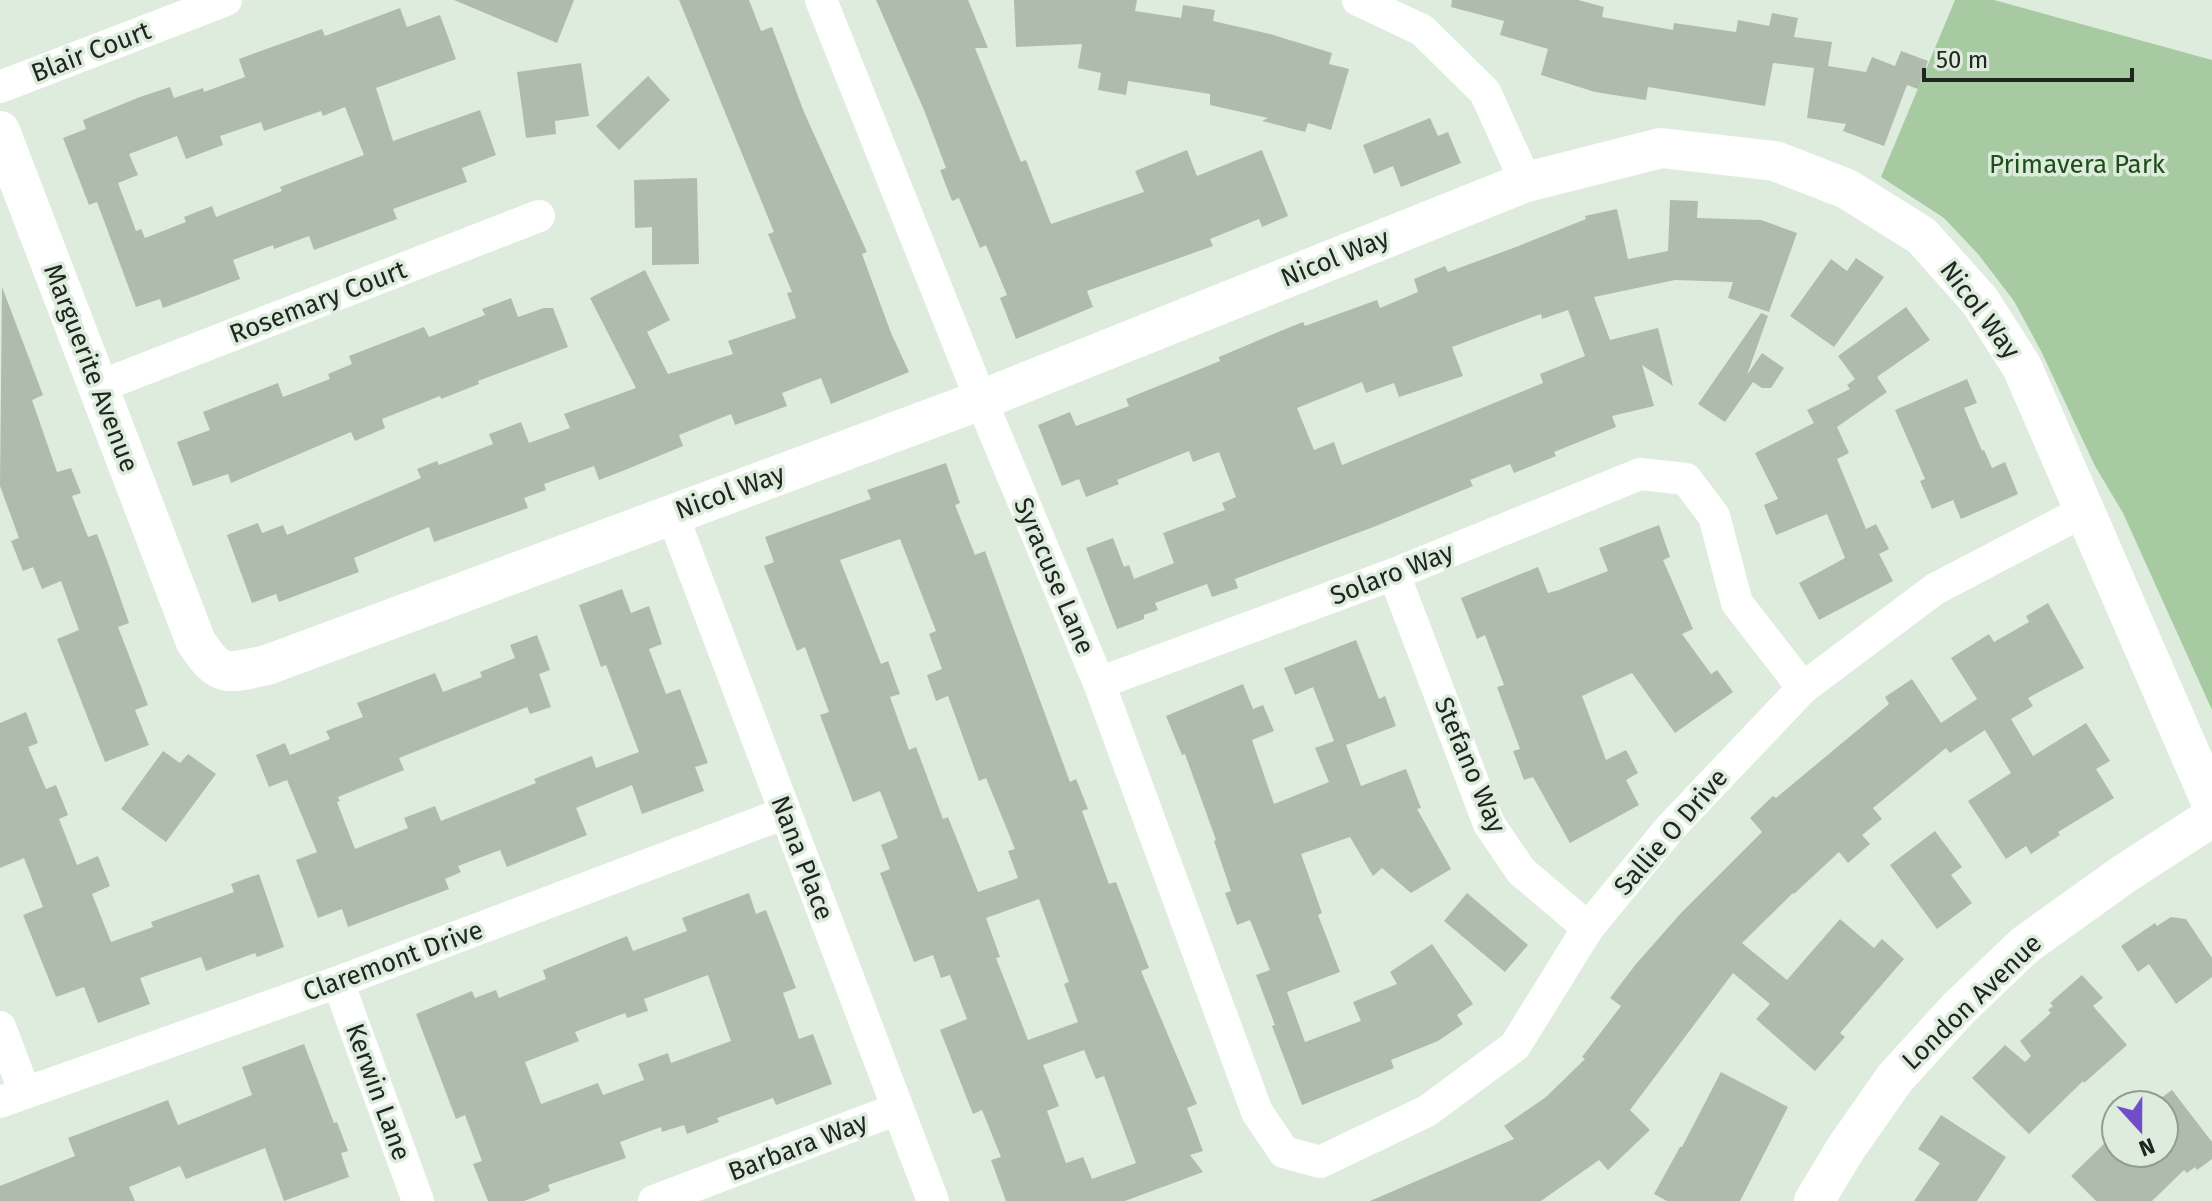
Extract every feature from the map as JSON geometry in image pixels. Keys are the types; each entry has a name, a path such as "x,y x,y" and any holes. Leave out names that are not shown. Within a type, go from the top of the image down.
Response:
{"street":[{"name":"Blair Court","path":"0,87 226,0"},
{"name":"Syracuse Lane","path":"821,0 981,400 1099,683 1257,1112 1284,1152"},
{"path":"1358,0 1422,30 1485,92 1526,182"},
{"name":"Marguerite Avenue","path":"0,131 182,605"},
{"name":"Nicol Way","path":"182,605 196,642 212,666 233,673 267,665 981,400 1526,182 1661,148 1775,161 1847,189 1922,236 1980,301 2022,367 2086,510 2210,821"},
{"name":"Rosemary Court","path":"98,387 539,216"},
{"name":"Solaro Way","path":"1099,683 1394,574 1640,474 1686,479 1714,516 1737,603 1803,688"},
{"name":"Sallie O Drive","path":"1284,1152 1320,1162 1427,1111 1515,1046 1588,928 1670,828 1803,688 1935,589 2086,510"},
{"name":"Nana Place","path":"672,514 933,1201"},
{"name":"Stefano Way","path":"1394,574 1489,824 1521,871 1588,928"},
{"name":"Claremont Drive","path":"12,1098 338,982 785,813"},
{"name":"London Avenue","path":"1814,1201 1846,1148 1895,1078 1958,1009 2025,945 2124,874 2210,821"},
{"name":"Kerwin Lane","path":"338,982 418,1201"},
{"path":"0,1027 12,1098"},
{"name":"Barbara Way","path":"654,1201 897,1109"}],"green space":[{"name":"Primavera Park","path":"1955,0 1994,0 2212,60 2212,710 2123,513 2095,466 2014,301 1978,254 1944,218 1881,177"}],"building":[{"path":"454,0 574,0 557,43"},
{"path":"679,0 749,0 761,31 772,27 804,112 867,252 862,254 909,372 831,404 821,378 782,393 787,406 735,425 731,414 679,435 683,446 625,470 599,480 594,466 544,484 546,490 524,498 528,508 434,542 429,527 354,558 359,572 279,602 276,594 252,603 227,535 258,523 262,533 283,525 287,535 421,478 417,469 437,461 439,465 493,444 489,434 521,422 529,443 570,428 564,414 636,388 590,298 645,270 670,320 647,332 668,374 733,354 728,341 796,318 787,293 792,292 768,234 774,232"},
{"path":"876,0 968,0 988,48 975,48 1021,162 1026,160 1051,224 1144,192 1135,171 1187,150 1197,176 1262,150 1288,216 1262,227 1259,219 1210,239 1213,246 1087,291 1093,307 1016,339 1000,298 1007,295 986,245 980,248 959,198 952,201 940,170 946,168"},
{"path":"1014,0 1137,0 1135,11 1181,18 1183,5 1215,10 1213,21 1332,53 1329,64 1349,69 1331,130 1308,123 1305,132 1262,121 1268,118 1210,105 1210,94 1128,81 1126,95 1098,90 1101,73 1078,68 1082,44 1016,47"},
{"path":"1452,0 1578,0 1604,7 1602,17 1673,30 1674,23 1736,32 1738,20 1769,26 1772,13 1798,18 1794,37 1832,42 1828,66 1866,72 1872,57 1895,66 1901,51 1928,61 1918,89 1907,85 1884,146 1843,131 1846,124 1807,118 1814,68 1773,63 1765,106 1648,87 1646,100 1595,92 1541,75 1548,49 1500,35 1504,21 1451,7"},
{"path":"400,8 407,27 440,15 456,59 376,88 393,141 480,110 496,155 462,168 467,182 393,209 397,219 314,250 309,236 274,249 273,245 233,260 240,279 163,308 160,299 136,307 97,202 89,205 63,138 86,129 83,120 140,97 170,87 174,98 203,88 204,92 245,77 239,59 322,29 325,36","holes":["345,107 364,155 280,187 282,191 216,217 212,206 184,217 186,222 145,238 141,229 136,231 118,183 138,175 129,154 177,136 186,159 223,145 220,136 261,122 264,131 321,111 323,116"]},
{"path":"581,63 589,116 555,121 556,134 526,138 517,72"},
{"path":"648,76 670,100 619,150 596,126"},
{"path":"1430,118 1438,136 1448,132 1461,163 1401,187 1393,166 1374,174 1363,145"},
{"path":"697,178 699,264 652,265 652,227 635,228 634,180"},
{"path":"1670,200 1698,201 1697,218 1761,220 1797,233 1769,312 1728,298 1733,282 1675,280 1594,297 1610,340 1658,328 1673,386 1642,365 1654,406 1612,416 1616,427 1554,452 1556,456 1514,473 1510,464 1470,480 1473,486 1235,579 1238,588 1212,597 1207,584 1155,603 1158,610 1117,629 1086,548 1113,538 1124,567 1129,565 1134,579 1174,563 1163,533 1225,510 1222,503 1236,497 1219,452 1193,462 1189,451 1117,480 1119,484 1086,497 1079,479 1062,486 1038,425 1070,412 1076,426 1129,406 1126,399 1220,361 1219,357 1278,332 1303,322 1305,326 1377,300 1380,308 1418,292 1414,279 1445,266 1448,272 1516,247 1586,219 1585,216 1617,209 1628,259 1668,251","holes":["1568,310 1585,356 1540,374 1543,383 1342,465 1334,442 1314,450 1297,408 1362,382 1366,393 1394,383 1399,397 1463,376 1452,347 1541,314 1542,319"]},
{"path":"1856,258 1884,277 1834,347 1790,316 1831,259 1847,271"},
{"path":"2,287 43,395 32,400 57,472 71,468 81,493 72,496 88,537 97,534 129,623 118,627 148,705 135,710 149,745 105,762 57,639 79,630 61,581 42,589 33,567 23,571 11,541 19,538 0,486"},
{"path":"511,298 518,317 553,308 568,347 478,381 479,384 441,399 440,396 382,419 385,428 355,441 351,432 231,483 228,474 193,486 177,442 210,430 203,412 278,383 283,397 330,379 328,374 352,364 349,356 424,327 429,337 485,315 482,309"},
{"path":"1906,307 1930,340 1877,377 1887,392 1837,427 1849,453 1837,459 1866,529 1876,524 1889,549 1879,554 1893,581 1819,620 1799,583 1845,558 1827,514 1776,535 1764,505 1778,499 1755,453 1814,423 1807,410 1850,389 1847,385 1855,379 1838,356"},
{"path":"1761,313 1768,316 1747,375 1762,353 1784,368 1771,388 1762,388 1753,382 1725,422 1698,404"},
{"path":"1967,379 1977,403 1964,408 1982,451 1992,468 2005,462 2018,494 1961,519 1953,500 1932,509 1920,481 1925,479 1895,410"},
{"path":"946,463 960,503 955,505 975,555 985,551 1070,782 1076,779 1088,809 1082,811 1109,884 1116,882 1149,968 1141,971 1197,1104 1187,1108 1203,1151 1190,1155 1203,1172 1125,1201 1006,1201 991,1160 1001,1157 982,1110 973,1114 940,1030 967,1019 950,975 941,978 933,955 914,962 880,873 890,869 881,845 898,838 880,791 853,802 820,715 829,712 805,647 797,651 764,566 774,562 765,537 871,499 867,490","holes":["900,539 936,631 929,634 942,669 927,675 936,701 948,696 979,781 986,778 1015,849 1008,851 1018,878 978,892 948,817 943,819 916,747 909,750 890,697 900,694 888,661 881,664 840,560","1039,899 1069,982 1064,984 1078,1022 1028,1040 996,958 1000,957 986,918","1084,1050 1096,1079 1104,1076 1136,1163 1092,1179 1083,1157 1066,1163 1047,1111 1059,1106 1043,1065"]},
{"path":"1659,525 1670,557 1663,560 1693,629 1682,634 1711,674 1717,670 1733,692 1675,733 1632,673 1582,696 1606,760 1626,750 1638,773 1626,780 1639,805 1570,843 1533,777 1524,780 1513,751 1520,749 1497,687 1504,685 1485,635 1477,639 1461,598 1538,567 1548,593 1559,590 1608,571 1599,548"},
{"path":"622,589 631,613 649,606 662,644 649,649 666,694 680,689 708,763 695,767 704,791 642,814 632,785 576,808 587,835 507,867 500,850 458,866 461,872 445,879 449,889 348,927 342,909 318,918 296,860 317,852 287,780 269,787 256,755 285,743 290,755 330,739 326,731 363,717 357,703 435,673 443,692 482,677 480,672 515,658 510,645 537,635 550,670 539,674 551,707 530,714 527,707 399,758 404,770 338,797 340,801 337,802 355,849 408,828 404,818 435,806 441,821 536,783 534,779 592,756 596,768 639,752 606,665 601,667 579,605"},
{"path":"2048,603 2084,668 2028,698 2033,706 2011,719 2033,756 2086,723 2110,761 2096,769 2114,798 2058,832 2060,835 2031,854 2026,846 2006,859 1968,801 2011,773 1985,730 1950,753 1946,748 1873,808 1882,819 1862,835 1870,844 1848,863 1839,852 1742,943 1787,980 1840,919 1874,948 1882,939 1904,959 1840,1033 1845,1037 1815,1071 1756,1019 1770,1004 1733,973 1630,1110 1650,1130 1608,1170 1599,1160 1541,1201 1370,1201 1514,1139 1504,1126 1546,1097 1585,1059 1582,1057 1621,1006 1610,998 1636,964 1681,913 1762,832 1750,818 1773,796 1776,798 1889,704 1885,697 1912,679 1941,723 1977,699 1951,658 1989,634 1994,642 2029,622 2026,616"},
{"path":"1356,640 1379,699 1385,696 1396,726 1346,745 1361,786 1406,769 1421,808 1417,809 1451,869 1411,893 1382,868 1373,876 1350,837 1301,854 1322,913 1318,915 1340,972 1287,992 1305,1042 1361,1021 1353,1002 1397,984 1390,972 1432,944 1473,1004 1457,1015 1463,1024 1438,1041 1391,1060 1394,1068 1302,1105 1256,975 1270,970 1250,920 1237,925 1225,893 1231,891 1216,840 1185,754 1182,755 1166,716 1243,684 1253,709 1263,705 1274,731 1252,740 1274,804 1329,782 1315,748 1334,741 1313,687 1295,695 1284,668"},
{"path":"26,712 38,743 28,747 46,789 56,785 68,815 59,819 77,865 98,856 110,886 92,894 111,942 153,927 151,922 234,892 231,884 259,874 284,947 257,957 255,953 206,971 201,957 140,978 150,1004 98,1023 84,987 56,997 23,915 43,907 24,858 0,868 0,723"},
{"path":"163,751 180,763 188,754 216,774 166,842 121,809"},
{"path":"1935,831 1962,867 1951,875 1972,903 1937,929 1890,865"},
{"path":"749,893 756,914 766,910 796,988 783,993 799,1039 813,1034 832,1084 776,1105 773,1098 717,1118 719,1122 687,1134 684,1125 662,1132 661,1127 620,1142 626,1158 548,1185 550,1191 524,1201 488,1201 473,1164 482,1161 465,1115 456,1119 416,1014 472,991 475,998 496,990 499,998 546,979 543,970 627,936 633,951 687,931 682,918","holes":["708,975 731,1041 671,1063 668,1053 638,1064 644,1080 603,1095 598,1083 541,1104 525,1062 579,1041 575,1032 625,1013 627,1018 648,1011 644,999"]},
{"path":"1467,893 1528,945 1505,972 1444,921"},
{"path":"2171,917 2186,919 2212,958 2212,977 2176,1004 2149,964 2138,972 2121,946 2155,923 2157,926"},
{"path":"2082,975 2103,998 2093,1006 2127,1045 2083,1081 2029,1134 1972,1078 2005,1045 2025,1062 2031,1056 2020,1041 2051,1013 2048,1010 2053,1006 2050,1003"},
{"path":"304,1044 348,1151 341,1153 349,1177 284,1201 265,1148 186,1179 180,1166 129,1187 135,1201 0,1201 0,1186 75,1156 68,1138 168,1100 178,1125 252,1095 242,1067"},
{"path":"1721,1072 1788,1107 1740,1201 1667,1201 1654,1194"},
{"path":"2180,1100 2212,1142 2212,1159 2197,1170 2195,1167 2187,1173 2184,1170 2152,1201 2096,1201 2071,1176 2100,1148 2100,1169 2180,1169"},
{"path":"1941,1115 2006,1157 1977,1201 1914,1201 1940,1163 1918,1149"}]}
